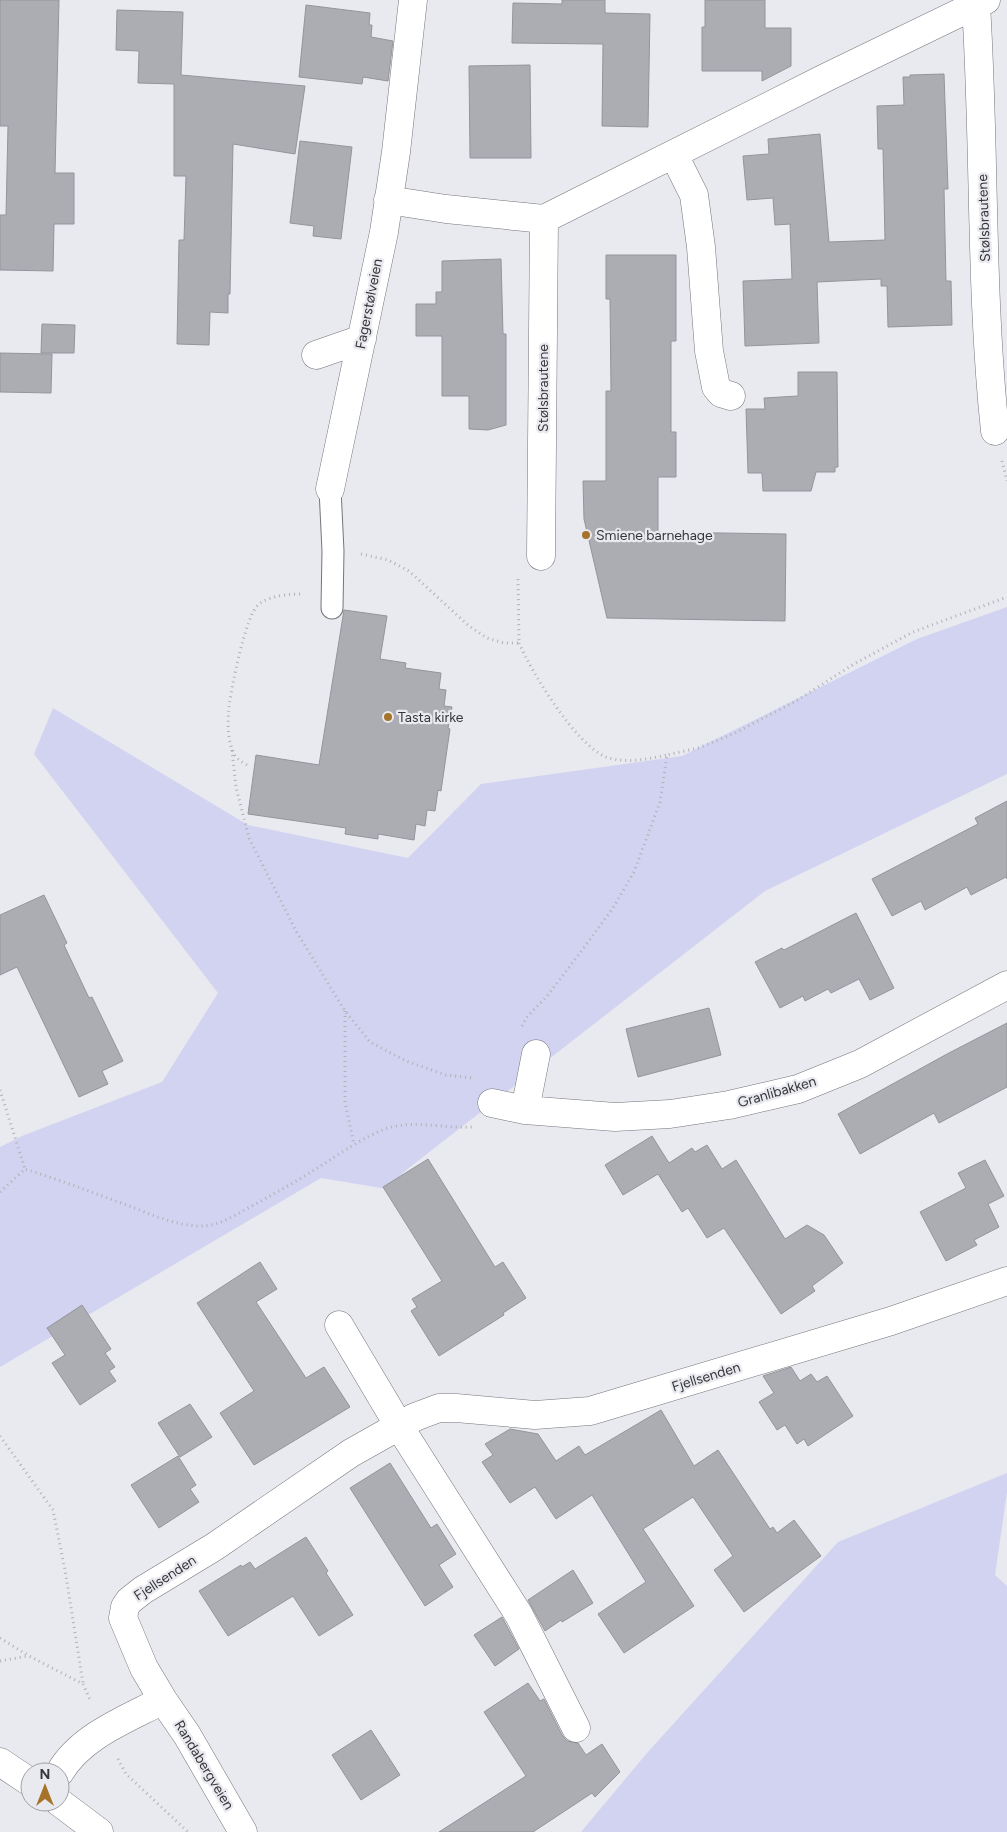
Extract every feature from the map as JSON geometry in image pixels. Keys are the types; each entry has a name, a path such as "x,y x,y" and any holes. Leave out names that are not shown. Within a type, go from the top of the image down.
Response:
{"street":[{"name":"Fagerstølveien","path":"330,489 384,232 396,152 413,0"},
{"name":"Stølsbrautene","path":"541,556 544,219 844,68 981,3 988,344 995,431"},
{"path":"674,155 694,195 701,247 709,351 716,387 721,393 731,396"},
{"path":"388,200 446,209 544,219"},
{"path":"316,356 362,339"},
{"name":"Granlibakken","path":"492,1103 525,1110 615,1117 670,1114 729,1105 798,1089 860,1064 1007,985"},
{"path":"525,1110 536,1054"},
{"name":"Fjellsenden","path":"163,1700 144,1668 123,1618 125,1607 129,1601 143,1590 214,1547 351,1453 415,1417 439,1408 464,1408 534,1415 590,1411 891,1321 1007,1281"},
{"path":"339,1325 399,1426 518,1616 576,1728"},
{"path":"68,1762 84,1744 163,1700"},
{"name":"Randabergveien","path":"163,1700 187,1734 243,1832"},
{"path":"0,1762 20,1775"},
{"path":"70,1810 99,1832"}],"lane":[{"name":"Fagerstølveien","path":"330,489 333,551 332,601"}],"path":[{"path":"333,551 388,560 409,571 469,626 487,638 504,643 519,643"},
{"path":"541,556 523,569 518,576 519,643 528,664 587,744 605,757 621,761 639,761 698,748 733,734 913,632 1007,597"},
{"path":"25,1169 178,1223 197,1226 212,1225 225,1221 283,1189 354,1145 386,1129 416,1124 480,1126 488,1118 496,1087 474,1079 446,1075 406,1061 370,1042 345,1011 296,931 249,838 236,787 229,730 230,706 238,662 248,625 258,604 272,598 293,594 332,601"},
{"path":"232,750 237,759 247,765"},
{"path":"518,1032 526,1018 547,996 586,946 613,908 634,872 660,802 667,755"},
{"path":"345,1011 345,1102 354,1145"},
{"path":"0,1090 25,1169"},
{"path":"0,1192 25,1169"},
{"path":"0,1436 53,1510 65,1570 83,1684"},
{"path":"0,1661 29,1656"}],"shaded area":[{"path":"1007,607 1007,774 765,891 405,1171 387,1189 321,1178 0,1367 0,1147 22,1136 162,1082 218,993 34,754 53,708 248,825 408,858 481,784 682,756 917,639"},
{"path":"1007,1473 1007,1492 995,1575 1007,1586 1007,1832 581,1832 647,1753 838,1542"}],"building":[{"path":"0,0 59,0 55,173 74,173 74,224 54,224 53,271 0,270 0,215 6,215 8,126 0,126"},
{"path":"562,0 605,0 605,13 650,14 648,127 602,126 603,44 512,43 513,3 562,4"},
{"path":"705,0 765,0 765,28 791,28 791,66 762,81 762,71 702,71 702,27 705,27"},
{"path":"306,5 370,13 371,37 393,41 388,81 363,77 362,84 299,77"},
{"path":"117,10 183,12 181,75 305,86 295,154 233,144 228,313 210,312 209,345 177,344 179,240 184,240 186,176 174,176 174,84 138,83 139,51 116,50"},
{"path":"530,65 531,158 470,158 469,66"},
{"path":"944,74 948,189 944,189 946,281 951,281 952,325 888,327 887,286 881,286 881,279 817,282 819,343 745,346 743,281 792,279 790,224 775,225 773,198 747,200 743,156 769,154 768,139 820,134 829,242 885,240 883,149 878,149 877,106 904,105 903,77"},
{"path":"300,141 352,147 341,239 313,236 314,226 290,223"},
{"path":"606,255 676,255 676,341 671,341 671,432 676,432 676,477 658,477 658,532 786,534 785,621 607,618 584,519 583,481 606,481 606,391 611,391 610,299 606,299"},
{"path":"501,259 503,334 506,334 506,425 488,430 469,429 469,396 442,396 442,336 416,336 416,304 436,304 436,292 442,292 442,261"},
{"path":"42,324 75,325 74,353 41,353"},
{"path":"0,353 52,354 51,393 0,392"},
{"path":"798,372 837,372 838,467 835,467 835,472 816,472 811,491 763,491 762,473 748,473 746,409 765,409 764,398 798,396"},
{"name":"Tasta kirke","path":"344,610 387,616 380,659 406,663 405,668 441,673 439,689 446,690 444,706 452,707 441,791 438,790 435,811 427,810 425,826 416,824 414,840 378,834 378,839 345,834 346,828 248,814 256,755 319,765"},
{"path":"1007,801 1007,879 1006,877 971,895 967,887 925,910 921,901 892,916 872,879 978,824 975,818"},
{"path":"44,895 67,943 64,945 89,998 92,997 123,1061 102,1071 108,1084 79,1097 17,967 0,975 0,915"},
{"path":"856,913 894,988 870,1000 859,979 831,993 828,989 805,1001 803,996 780,1008 755,962 782,948 784,950"},
{"path":"709,1008 721,1055 638,1077 626,1029"},
{"path":"1007,1023 1007,1087 939,1123 934,1113 860,1154 838,1114"},
{"path":"652,1136 669,1163 692,1148 695,1152 707,1145 722,1169 736,1160 785,1239 807,1225 824,1235 843,1263 812,1286 815,1291 781,1314 724,1228 707,1238 688,1208 682,1212 658,1174 623,1195 605,1165"},
{"path":"428,1159 495,1267 503,1262 526,1298 503,1313 504,1315 439,1356 411,1311 417,1307 412,1299 442,1281 383,1187"},
{"path":"985,1160 1004,1196 988,1204 999,1227 974,1240 977,1245 946,1261 920,1212 966,1188 958,1173"},
{"path":"260,1262 277,1289 256,1302 306,1378 324,1367 350,1407 254,1465 220,1413 254,1391 197,1303"},
{"path":"82,1305 111,1349 105,1353 115,1367 109,1371 116,1381 80,1405 52,1363 65,1355 47,1328"},
{"path":"791,1367 800,1381 811,1374 817,1382 827,1376 853,1416 808,1446 804,1439 797,1444 785,1425 777,1430 759,1402 774,1393 763,1376"},
{"path":"190,1404 212,1437 180,1457 158,1423"},
{"path":"661,1410 694,1466 718,1450 770,1529 773,1527 777,1533 794,1520 821,1556 744,1612 714,1570 733,1556 693,1497 643,1529 694,1606 624,1653 598,1614 646,1582 592,1495 556,1519 535,1487 510,1503 482,1462 493,1455 485,1444 510,1429 538,1434 556,1461 579,1446 585,1455"},
{"path":"178,1456 196,1485 190,1489 199,1502 159,1528 131,1485"},
{"path":"390,1463 431,1528 437,1524 456,1554 439,1565 453,1587 425,1606 350,1488"},
{"path":"306,1537 353,1615 319,1636 293,1596 228,1636 199,1591 241,1565 242,1567 250,1562 255,1569"},
{"path":"573,1570 593,1603 545,1631 528,1600"},
{"path":"502,1617 519,1649 495,1666 474,1635"},
{"path":"528,1683 540,1701 544,1699 562,1735 567,1741 578,1743 586,1755 602,1744 620,1772 595,1797 592,1793 533,1832 439,1832 526,1776 484,1712"},
{"path":"371,1730 400,1775 361,1800 332,1755"}],"place":[{"name":"Smiene barnehage","path":"586,535"},
{"name":"Tasta kirke","path":"388,717"}]}
